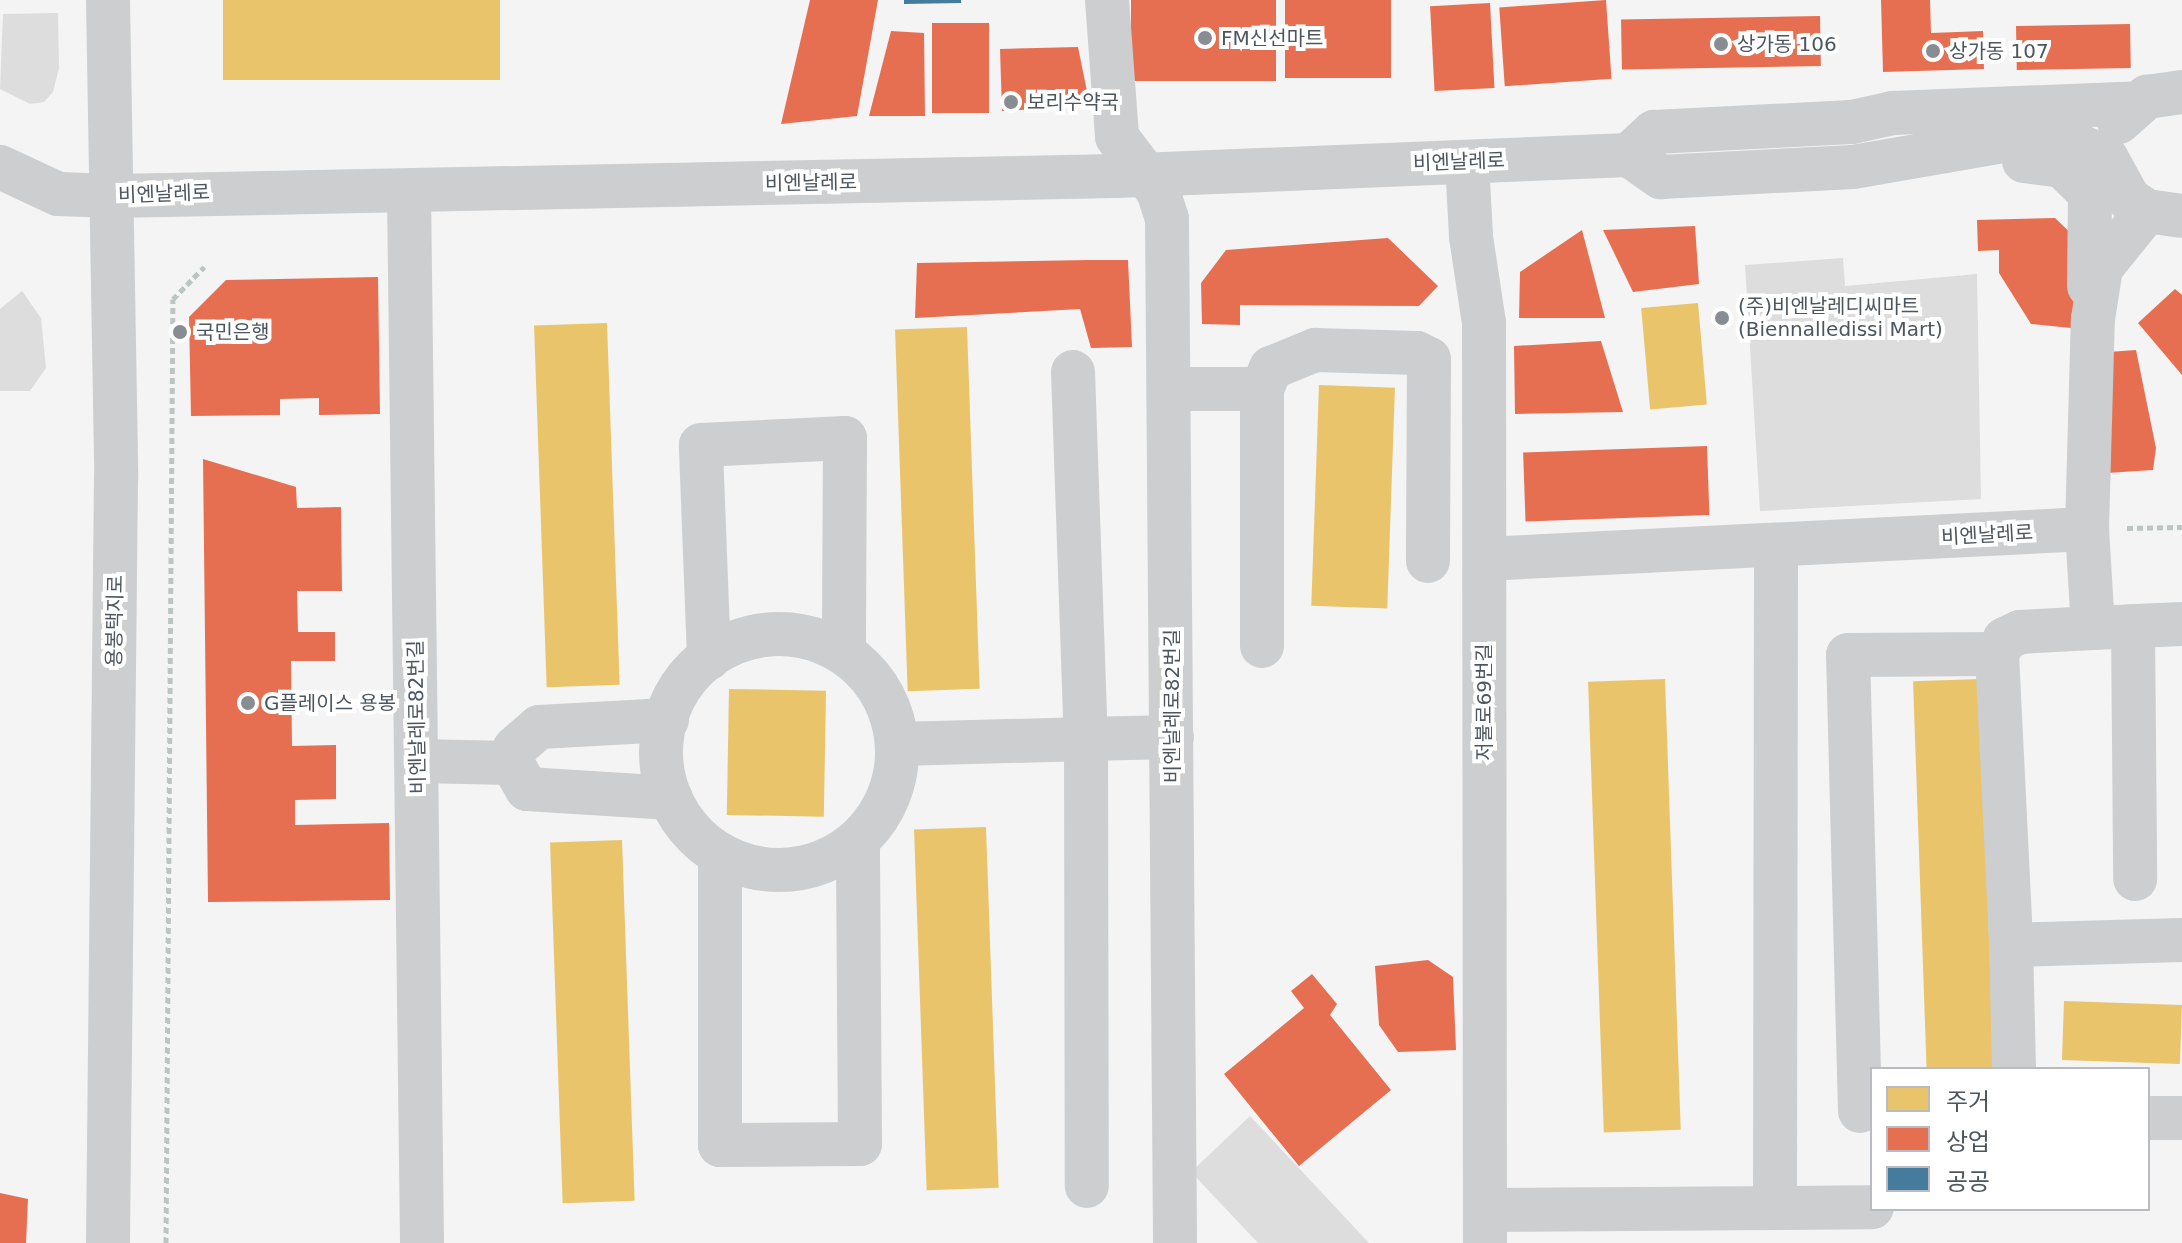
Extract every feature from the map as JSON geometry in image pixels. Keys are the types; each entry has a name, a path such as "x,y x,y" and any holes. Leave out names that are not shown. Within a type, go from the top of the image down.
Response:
{"street":[{"name":"용봉택지로","path":"108,0 116,493 108,1243"},
{"name":"비엔날레로82번길","path":"1107,0 1117,137 1158,191 1167,219 1171,389 1175,1243"},
{"path":"2091,229 2107,159 2119,123 2139,103 2166,91 2182,92"},
{"path":"1643,164 1654,132 1852,122 1893,113 2139,103"},
{"name":"비엔날레로","path":"0,167 58,194 113,196 1145,175 1467,162 1853,167 2033,136 2070,141 2107,159"},
{"path":"1643,164 1853,150"},
{"path":"2107,159 2129,199 2171,217"},
{"path":"1643,164 1683,191 1889,186 1959,163 2045,161 2079,177 2090,193 2088,305 2093,319"},
{"name":"저불로69번길","path":"1467,162 1471,237 1484,323 1485,1226"},
{"name":"비엔날레로82번길","path":"409,192 422,1243"},
{"path":"2135,879 2113,627 2087,529 2093,319 2101,268 2171,217"},
{"path":"1262,646 1262,389 1271,368 1315,350 1417,353 1429,359 1428,561"},
{"path":"1073,372 1086,739 1087,1186"},
{"path":"1171,389 1262,389"},
{"path":"709,658 701,445 845,438 844,653"},
{"name":"비엔날레로","path":"1485,559 2087,529"},
{"path":"1775,1207 1776,546"},
{"path":"2014,1067 1997,654 2005,639 2020,632 2182,624"},
{"path":"770,633 811,637 844,653 871,677 890,708 898,744 895,780 881,814 858,842 827,862 787,872 746,867 720,854 680,819 664,781 661,740 672,700 709,658 730,643 770,633"},
{"path":"1860,1111 1848,655 1997,654"},
{"path":"667,720 539,727 515,748 512,763 527,789 671,798"},
{"path":"898,744 1172,737"},
{"path":"418,761 512,763"},
{"path":"720,854 720,1145 860,1144 858,842"},
{"path":"2011,945 2182,940"},
{"path":"2150,1118 2182,1118"},
{"path":"1485,1226 1775,1207 1870,1207"}],"path":[{"path":"166,1243 173,299 204,267"},
{"path":"2087,529 2182,527"}],"building: 주거":[{"path":"223,0 500,0 500,80 223,80"},
{"path":"1698,303 1707,405 1650,410 1641,308"},
{"path":"607,323 620,685 547,687 534,326"},
{"path":"967,327 980,689 908,691 895,330"},
{"path":"1319,385 1395,388 1387,609 1311,606"},
{"path":"1665,679 1681,1130 1604,1132 1588,682"},
{"path":"1980,679 1994,1067 1927,1067 1913,681"},
{"path":"729,689 826,691 824,817 727,815"},
{"path":"986,827 999,1188 927,1190 914,830"},
{"path":"622,840 635,1201 563,1203 550,843"},
{"path":"2064,1001 2182,1005 2180,1064 2062,1060"}],"building: 상업":[{"path":"810,0 878,0 857,116 781,124"},
{"name":"FM신선마트","path":"1131,0 1276,0 1276,81 1131,81"},
{"path":"1285,0 1391,0 1391,78 1285,78"},
{"path":"1606,0 1612,79 1505,86 1499,7"},
{"name":"상가동 107","path":"1881,0 1930,0 1931,33 1983,31 1984,69 1883,72"},
{"path":"1490,3 1494,88 1435,91 1430,6"},
{"name":"상가동 106","path":"1820,16 1821,66 1622,69 1621,19"},
{"path":"932,23 989,23 989,113 932,113"},
{"path":"2130,24 2131,68 2017,70 2016,26"},
{"path":"891,31 924,33 925,116 869,116"},
{"path":"1078,47 1090,106 1002,111 1000,49"},
{"path":"2055,218 2078,240 2081,329 2031,324 1999,273 1999,250 1978,251 1977,220"},
{"path":"1695,226 1699,284 1633,292 1603,230"},
{"path":"1582,230 1605,318 1519,318 1520,272"},
{"path":"1388,238 1438,286 1419,306 1240,305 1240,325 1202,324 1201,283 1226,250"},
{"path":"1128,260 1132,347 1091,348 1080,309 915,318 917,263"},
{"path":"378,277 380,414 319,415 319,398 280,399 280,415 191,416 189,317 226,280"},
{"path":"2175,289 2182,295 2182,375 2138,323"},
{"path":"1601,341 1623,412 1515,414 1514,346"},
{"path":"2136,350 2156,448 2153,470 2107,473 2108,352"},
{"path":"1707,446 1709,515 1526,521 1523,452"},
{"name":"G플레이스 용봉","path":"203,459 296,487 297,508 341,507 342,591 297,591 298,632 335,632 335,661 291,661 292,746 336,745 336,799 295,800 295,825 389,823 390,900 208,902"},
{"path":"1428,960 1453,977 1456,1050 1398,1052 1379,1025 1375,966"},
{"path":"1312,974 1337,1004 1330,1015 1391,1090 1299,1166 1224,1074 1304,1008 1291,991"},
{"path":"0,1193 28,1199 26,1243 0,1243"}],"building: 공공":[{"path":"904,0 961,0 961,3 904,4"}],"building: 기타":[{"path":"58,13 59,68 53,92 44,102 30,104 0,89 3,14"},
{"path":"1843,258 1845,286 1977,274 1981,499 1760,511 1745,265"},
{"path":"22,291 41,318 46,368 30,391 0,391 0,309"},
{"path":"1250,1116 1369,1243 1258,1243 1191,1172"}],"place":[{"name":"FM신선마트","path":"1205,38"},
{"name":"상가동 106","path":"1721,44"},
{"name":"상가동 107","path":"1933,51"},
{"name":"보리수약국","path":"1011,102"},
{"name":"(주)비엔날레디씨마트 (Biennalledissi Mart)","path":"1722,318"},
{"name":"국민은행","path":"180,332"},
{"name":"G플레이스 용봉","path":"248,703"}]}
